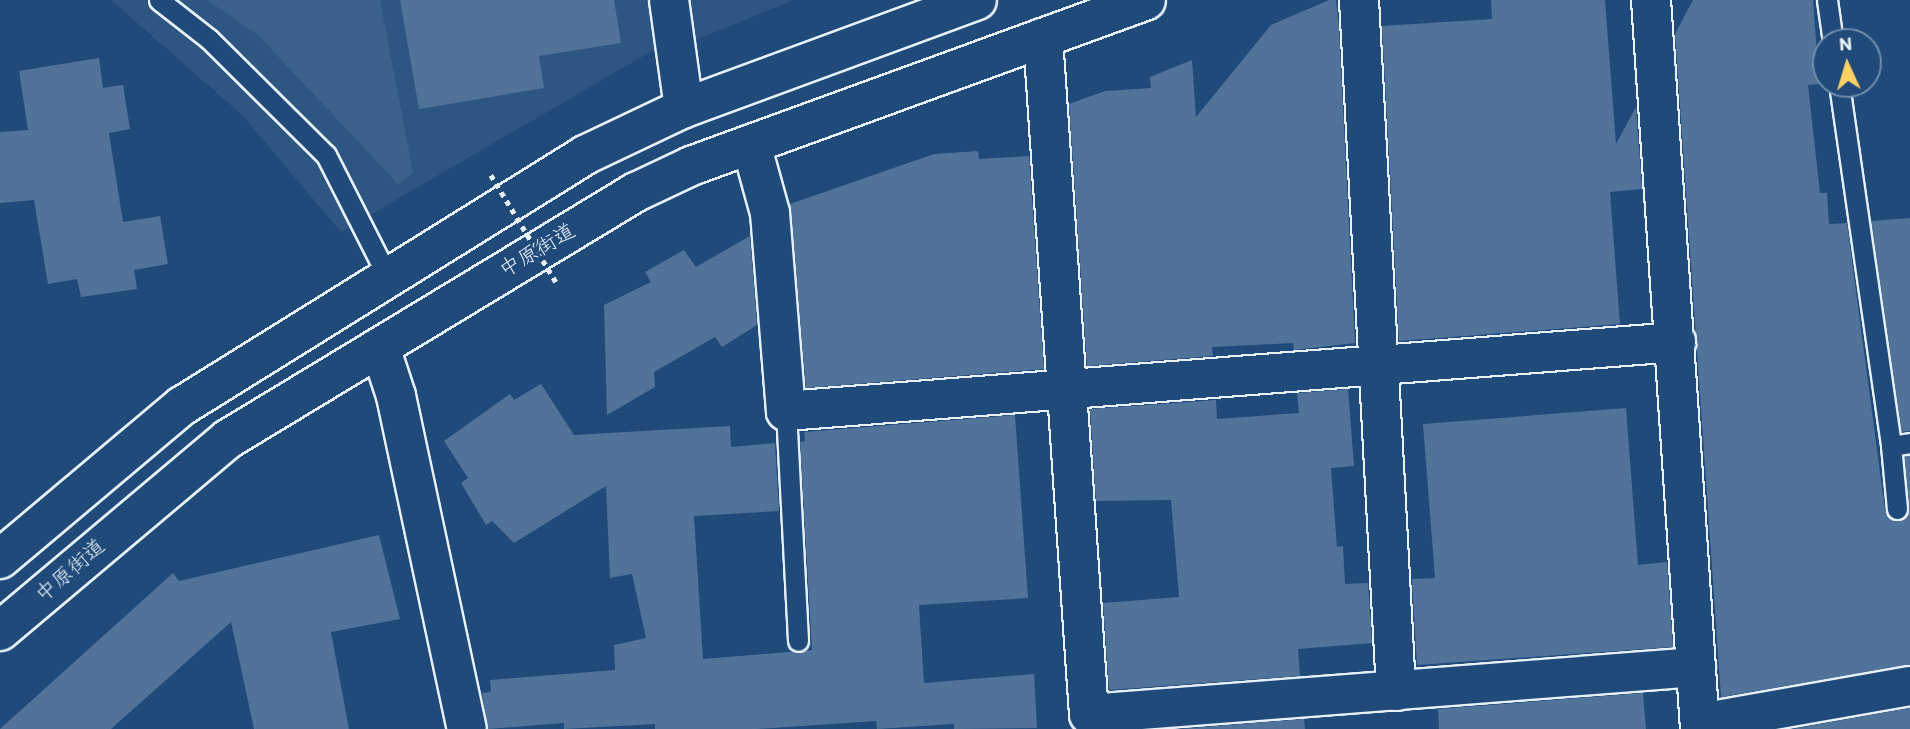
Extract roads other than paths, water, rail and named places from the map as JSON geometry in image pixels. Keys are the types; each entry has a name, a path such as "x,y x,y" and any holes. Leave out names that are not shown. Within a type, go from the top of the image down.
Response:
{"street":[{"path":"669,0 684,108"},
{"path":"0,559 182,406 585,155 684,108 977,0"},
{"name":"中原街道","path":"0,631 182,472 275,408 636,192 751,144 1146,0"},
{"path":"1359,0 1396,691"},
{"path":"1651,0 1700,726 1910,686"},
{"path":"1043,38 1089,714 1696,667"},
{"path":"751,144 770,213 786,411 1378,369 1676,342"},
{"path":"380,347 396,396 467,729"}],"lane":[{"path":"159,0 209,39 326,155 388,277"},
{"path":"1827,0 1831,28"},
{"path":"1841,98 1901,445 1897,509"},
{"path":"786,411 799,641"}]}
